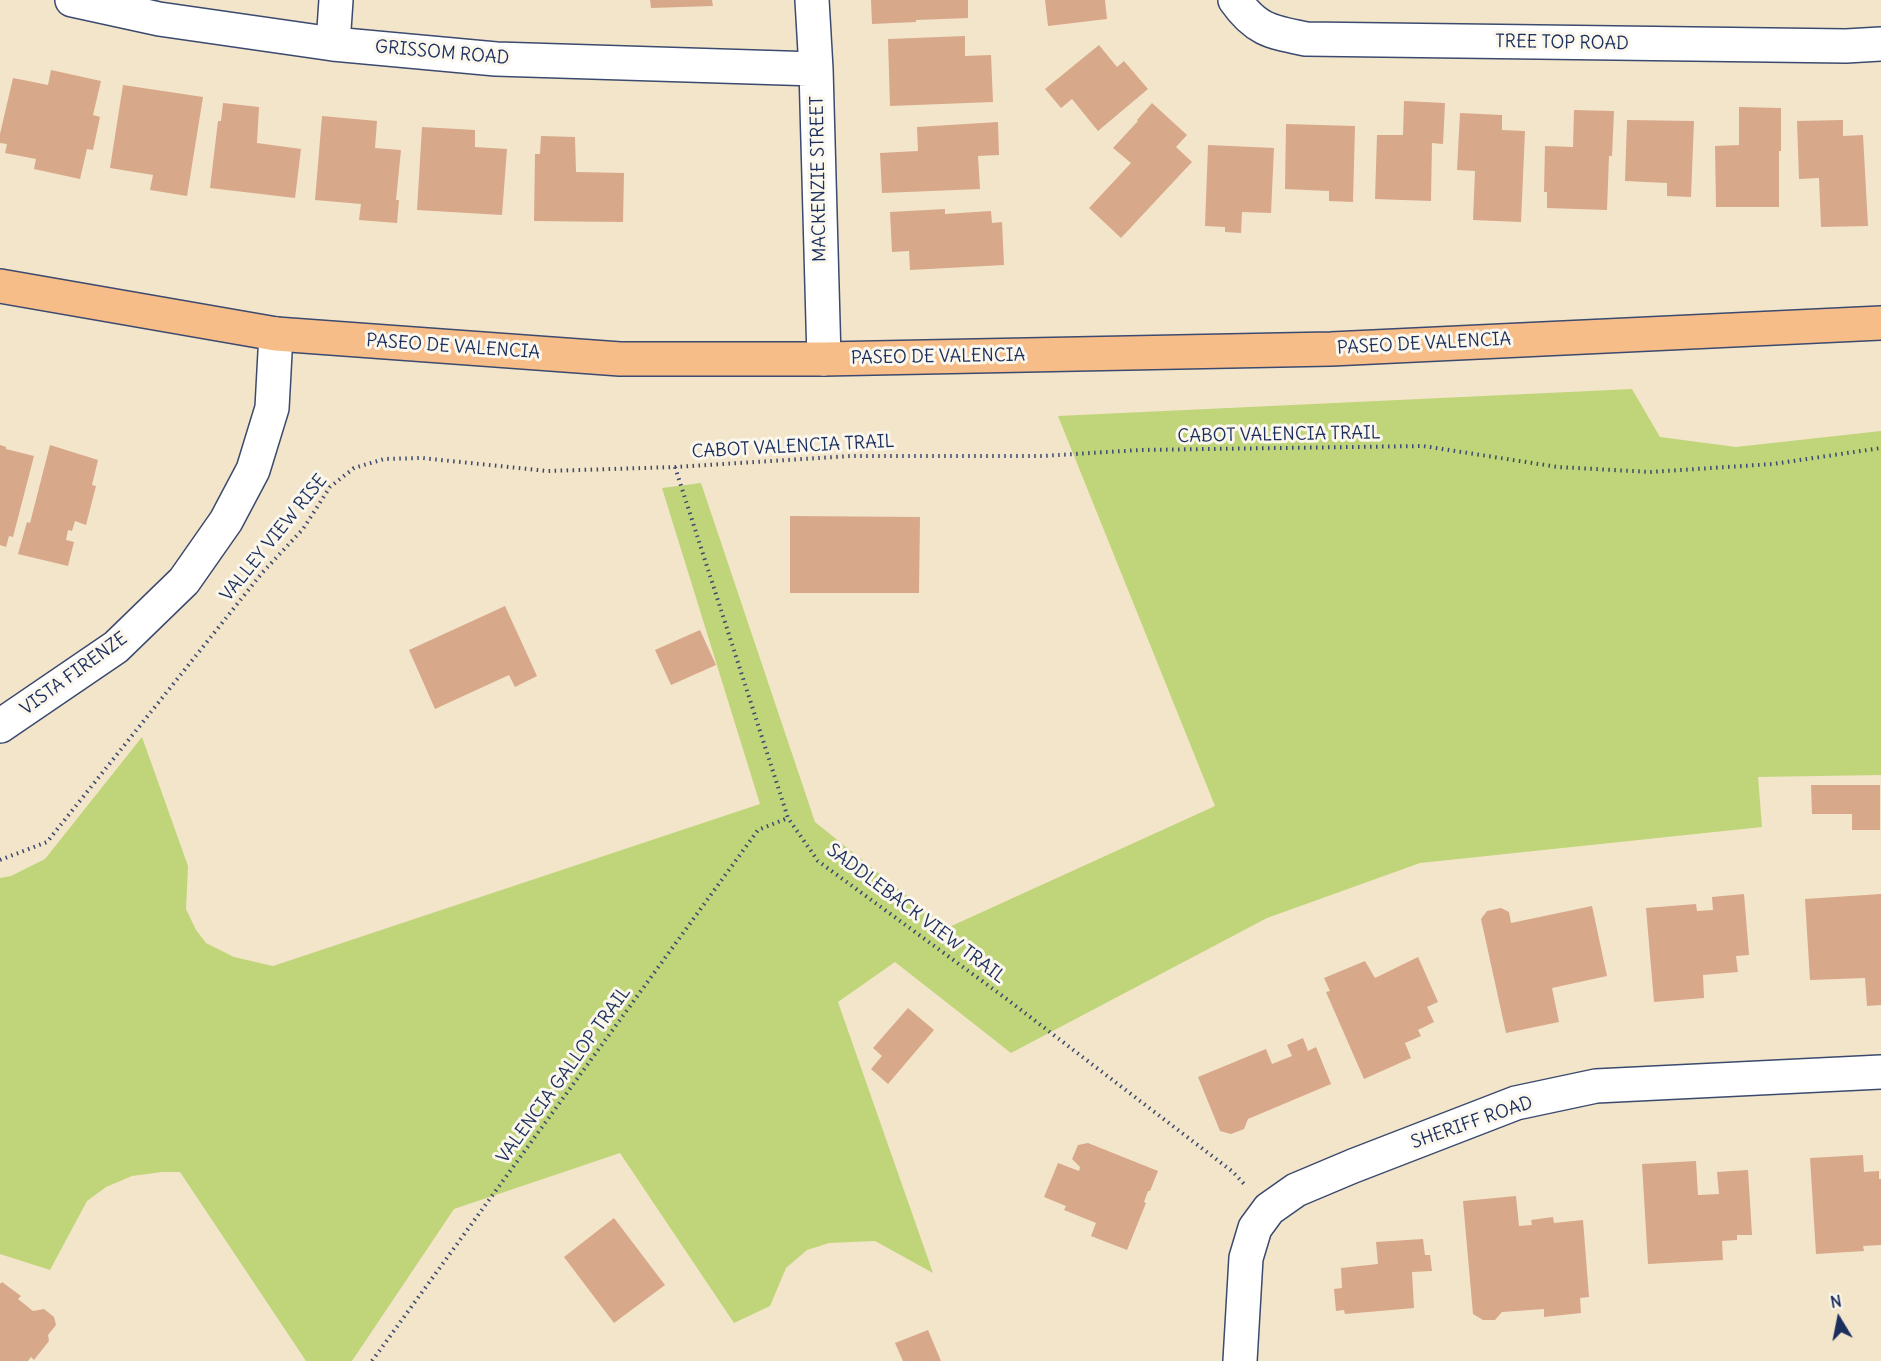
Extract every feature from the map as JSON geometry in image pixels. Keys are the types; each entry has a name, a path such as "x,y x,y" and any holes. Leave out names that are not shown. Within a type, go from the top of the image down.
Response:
{"main road":[{"name":"PASEO DE VALENCIA","path":"0,286 276,334 620,359 824,359 1331,349 1881,323"}],"street":[{"name":"GRISSOM ROAD","path":"72,0 159,19 333,44 496,59 816,69"},
{"path":"333,44 336,0"},
{"name":"MACKENZIE STREET","path":"812,0 824,359"},
{"name":"TREE TOP ROAD","path":"1241,9 1274,33 1306,39 1881,45"},
{"name":"VISTA FIRENZE","path":"0,726 116,647 184,581 226,521 253,470 272,408 276,334"},
{"name":"SHERIFF ROAD","path":"1240,1361 1246,1258 1255,1228 1269,1209 1296,1190 1516,1103 1596,1086 1881,1072"}],"path":[{"name":"CABOT VALENCIA TRAIL","path":"675,467 851,456 1042,456 1140,450 1423,446 1558,467 1650,472 1773,464 1881,448"},
{"name":"VALLEY VIEW RISE","path":"0,860 47,842 261,573 303,530 330,487 354,468 384,459 422,458 547,471 675,467"},
{"name":"SADDLEBACK VIEW TRAIL","path":"675,467 788,818 818,861 1004,998 1223,1165 1269,1209"},
{"name":"VALENCIA GALLOP TRAIL","path":"372,1361 758,830 788,818"}],"green space":[{"path":"1632,389 1660,437 1736,447 1881,431 1881,775 1758,777 1762,827 1420,863 1267,918 1011,1053 895,962 838,1002 933,1273 875,1241 829,1243 807,1250 786,1268 770,1306 734,1323 620,1153 454,1209 352,1361 306,1361 180,1172 132,1176 106,1187 87,1201 50,1270 0,1254 0,878 11,876 45,859 142,737 188,866 186,909 196,930 206,943 234,957 273,966 760,804 662,488 701,483 815,822 947,928 1215,806 1058,416"}],"building":[{"path":"650,0 712,0 713,6 651,8"},
{"path":"871,0 968,0 968,18 872,24"},
{"path":"1045,0 1105,0 1107,19 1048,26"},
{"path":"965,36 965,56 991,55 993,102 890,106 888,39"},
{"path":"1099,45 1117,67 1124,61 1148,89 1098,131 1072,99 1061,108 1045,89"},
{"path":"51,70 101,81 93,115 100,117 93,150 87,149 80,179 34,169 36,159 5,153 7,144 0,143 13,78 48,85"},
{"path":"123,85 203,97 187,196 150,190 153,175 110,168"},
{"path":"1404,101 1445,103 1443,144 1432,143 1431,201 1375,199 1377,135 1403,135"},
{"path":"223,103 259,107 257,143 301,149 295,198 210,188 218,121 221,121"},
{"path":"1152,103 1187,135 1176,147 1192,162 1121,238 1089,208 1131,163 1113,148"},
{"path":"1739,107 1781,108 1779,207 1716,207 1715,146 1739,145"},
{"path":"1574,110 1614,111 1612,156 1609,156 1607,210 1547,208 1547,192 1544,192 1545,146 1573,147"},
{"path":"1460,113 1502,115 1502,130 1525,131 1521,222 1473,220 1475,171 1457,170"},
{"path":"322,116 377,121 375,148 401,150 396,200 399,200 397,223 359,220 361,204 315,200"},
{"path":"1627,120 1694,121 1691,197 1667,196 1667,183 1625,181"},
{"path":"1843,120 1843,136 1863,135 1868,226 1821,227 1819,178 1799,179 1797,121"},
{"path":"998,122 999,155 978,156 980,189 882,193 880,153 918,151 917,127"},
{"path":"1286,124 1355,126 1353,202 1329,201 1329,191 1285,189"},
{"path":"422,127 475,130 475,147 507,149 502,215 417,210"},
{"path":"541,136 575,137 576,172 624,173 623,222 534,221 535,154 540,154"},
{"path":"1208,145 1274,148 1271,213 1242,212 1241,233 1225,232 1225,227 1205,226"},
{"path":"945,209 945,214 991,211 992,223 1002,222 1004,265 910,270 909,251 892,252 890,212"},
{"path":"0,445 6,449 34,456 13,537 9,536 6,547 0,545"},
{"path":"50,445 98,460 92,485 96,486 86,525 75,521 72,531 68,530 66,540 74,542 68,566 18,554 27,522 30,523"},
{"path":"790,516 920,517 919,593 790,593"},
{"path":"505,606 537,676 515,687 509,675 435,709 409,650"},
{"path":"700,630 716,665 671,685 655,650"},
{"path":"1811,785 1880,785 1880,830 1852,830 1852,814 1812,814"},
{"path":"1744,894 1749,955 1736,956 1738,972 1703,975 1704,998 1654,1002 1646,908 1696,904 1697,911 1713,910 1712,897"},
{"path":"1881,894 1881,1005 1867,1006 1865,978 1810,980 1805,899"},
{"path":"1592,906 1607,976 1552,988 1559,1022 1506,1033 1481,919 1487,911 1501,908 1509,912 1511,923"},
{"path":"1418,957 1438,1002 1427,1007 1434,1022 1418,1030 1421,1036 1405,1043 1411,1058 1364,1079 1326,992 1330,991 1324,978 1365,961 1375,978"},
{"path":"908,1008 934,1030 888,1084 871,1069 882,1056 873,1048"},
{"path":"1303,1038 1308,1051 1316,1047 1331,1084 1248,1119 1244,1129 1231,1134 1220,1131 1198,1077 1266,1049 1272,1064 1292,1056 1287,1045"},
{"path":"1088,1143 1158,1171 1148,1191 1144,1202 1146,1203 1127,1250 1091,1236 1096,1223 1064,1210 1066,1206 1044,1197 1058,1163 1079,1171 1080,1167 1072,1159 1078,1145"},
{"path":"1863,1155 1864,1172 1879,1171 1879,1179 1881,1179 1881,1245 1863,1246 1864,1251 1816,1254 1810,1158"},
{"path":"1696,1161 1698,1195 1719,1194 1717,1172 1748,1170 1752,1235 1737,1235 1737,1240 1722,1241 1723,1260 1648,1264 1642,1164"},
{"path":"1516,1196 1519,1226 1532,1225 1531,1220 1553,1217 1554,1223 1583,1220 1589,1297 1580,1298 1581,1313 1544,1317 1544,1309 1502,1312 1495,1320 1483,1320 1473,1314 1463,1201"},
{"path":"614,1218 665,1285 614,1323 564,1257"},
{"path":"1423,1239 1425,1255 1430,1255 1432,1271 1412,1272 1414,1308 1345,1314 1344,1310 1336,1311 1334,1289 1342,1288 1341,1268 1378,1264 1376,1242"},
{"path":"2,1282 21,1296 18,1299 33,1311 44,1309 54,1317 56,1325 48,1335 49,1341 34,1360 31,1357 28,1361 0,1361 0,1284"},
{"path":"928,1330 941,1361 903,1361 895,1343"}]}
